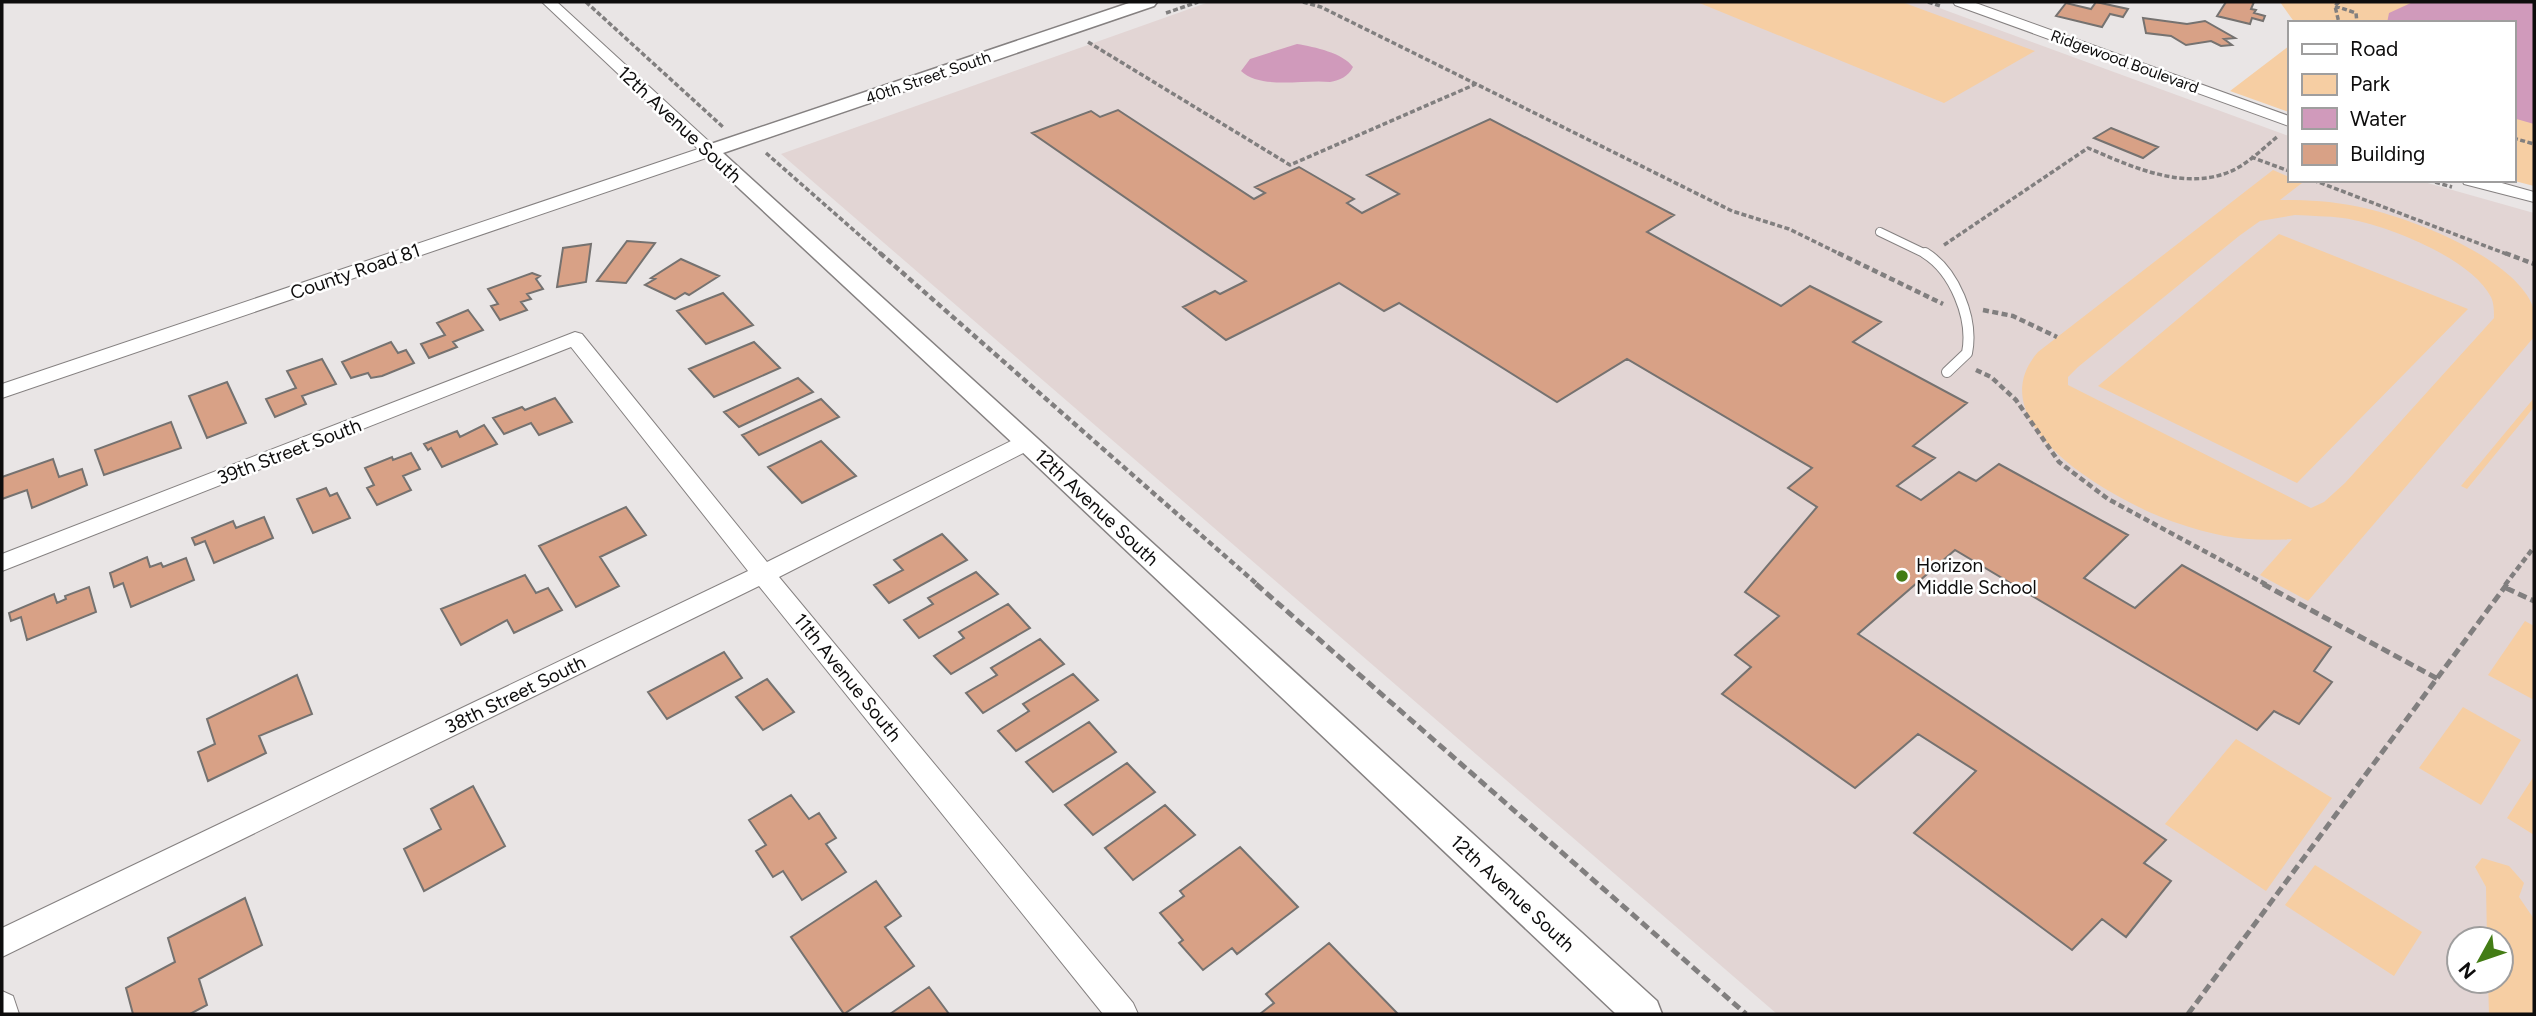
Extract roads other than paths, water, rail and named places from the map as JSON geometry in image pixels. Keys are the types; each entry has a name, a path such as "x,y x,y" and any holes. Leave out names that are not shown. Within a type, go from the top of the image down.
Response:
{"street":[{"name":"12th Avenue South","path":"550,2 1643,1014"},
{"name":"40th Street South","path":"709,151 1148,2"},
{"name":"Ridgewood Boulevard","path":"1960,2 2286,126"},
{"name":"County Road 81","path":"2,391 709,151"},
{"path":"2478,182 2534,197"},
{"name":"39th Street South","path":"2,563 575,338"},
{"name":"11th Avenue South","path":"575,338 1122,1014"},
{"name":"38th Street South","path":"2,943 764,574 1027,442"},
{"path":"2,1006 3,1014"}],"lane":[{"path":"1880,232 1928,255 1947,271 1963,308 1969,343 1968,351 1961,361 1947,372"}],"water":[{"path":"2413,2 2534,2 2534,124 2515,119 2515,21 2387,21 2389,13"},
{"path":"1297,44 1336,54 1353,67 1343,78 1330,82 1271,82 1250,77 1241,71 1250,59"}],"place":[{"name":"Horizon Middle School","path":"1902,576"}]}
